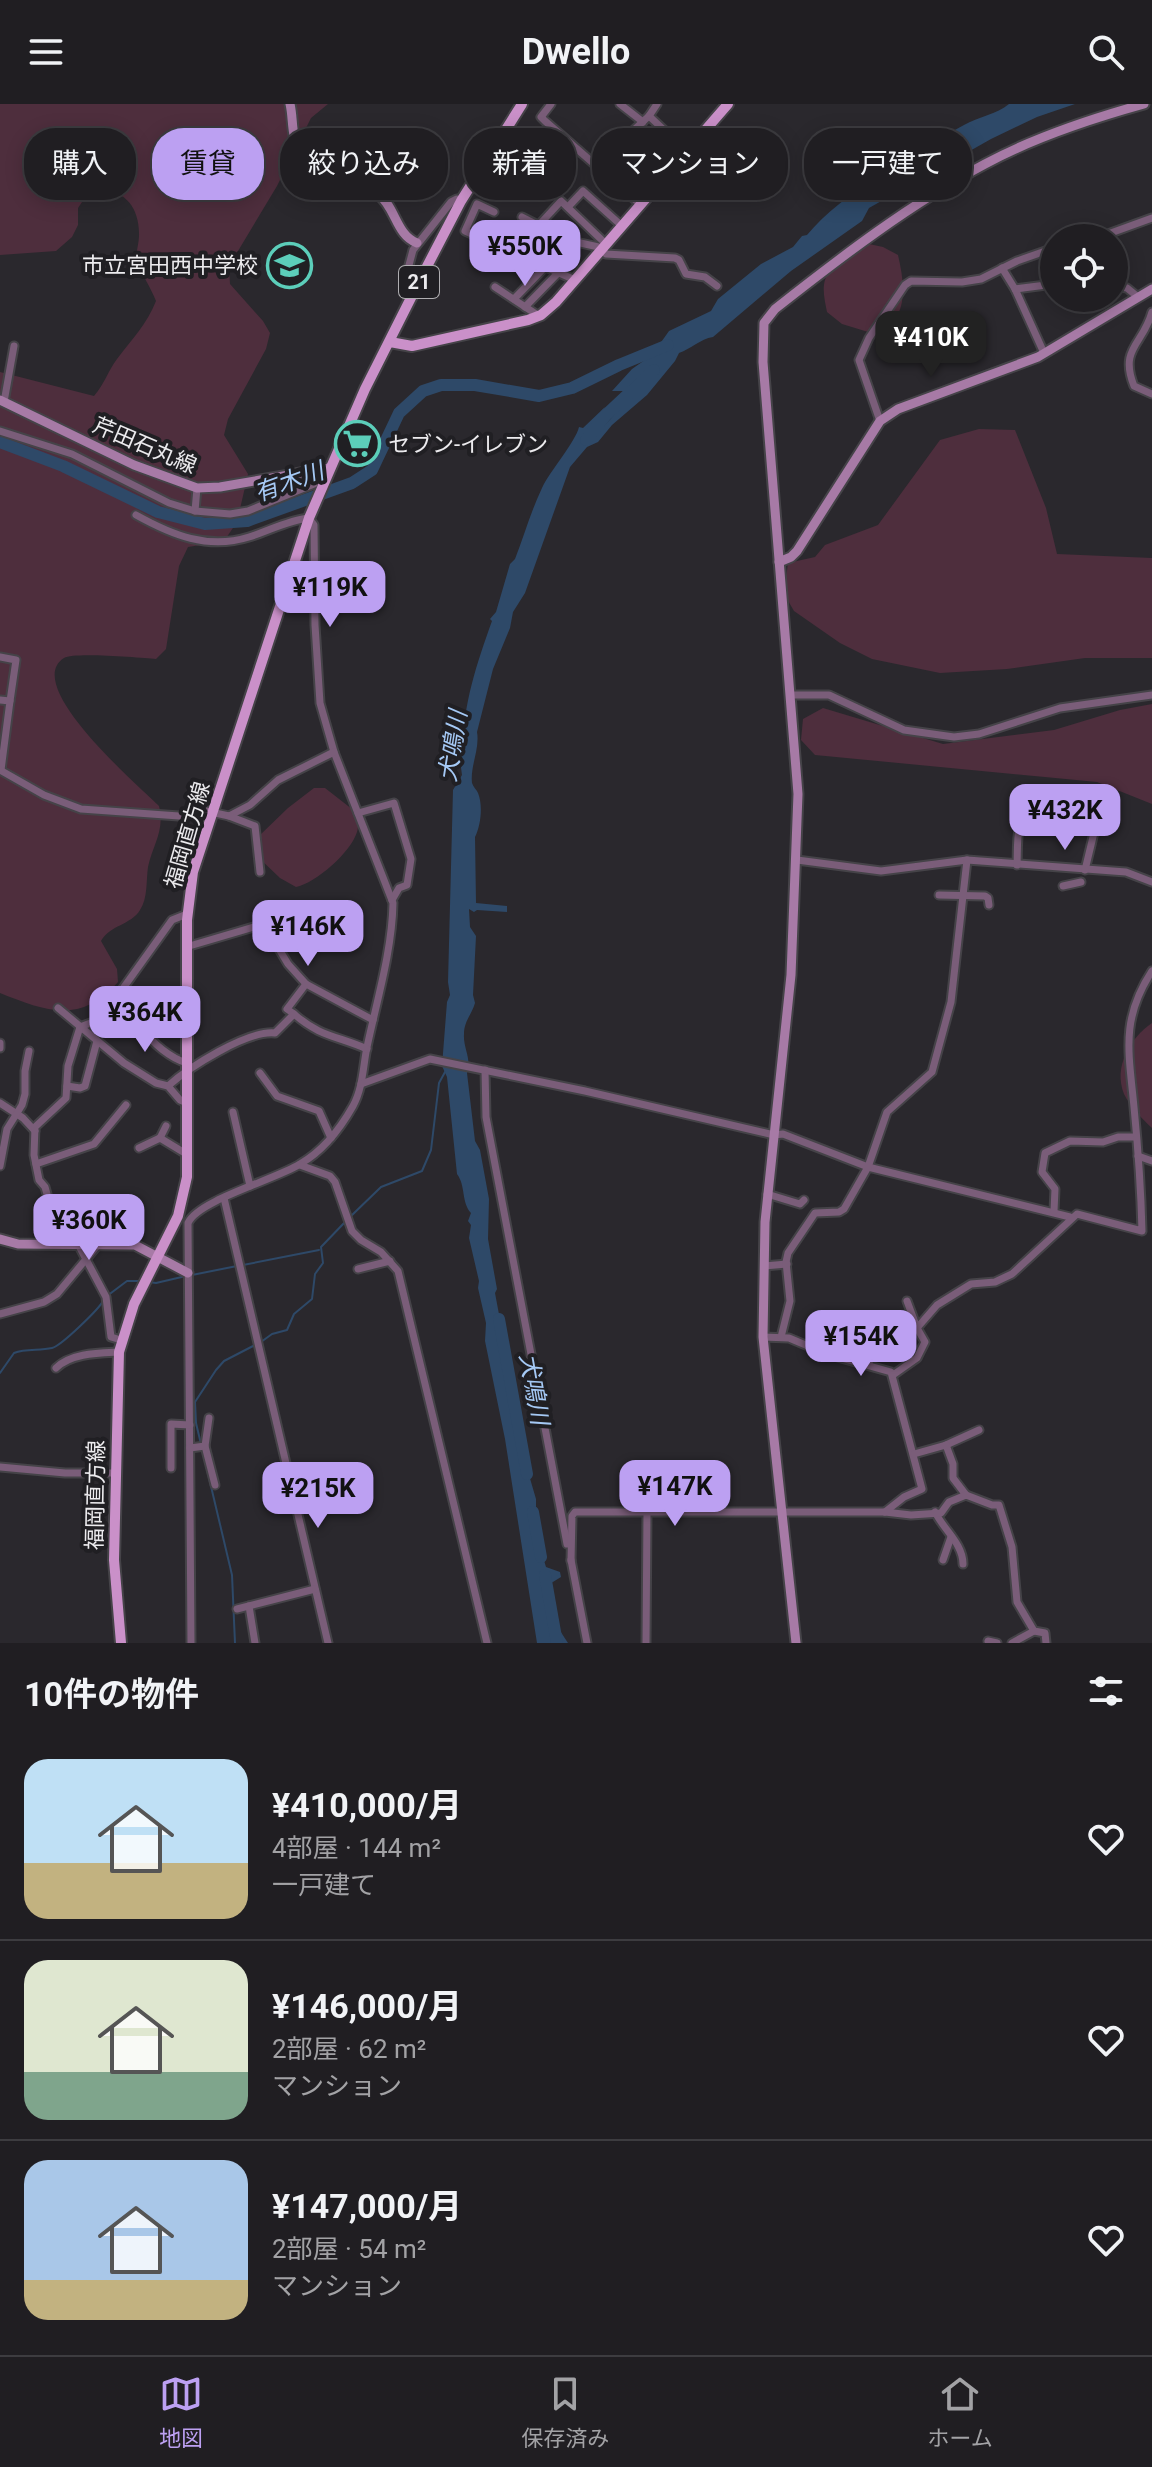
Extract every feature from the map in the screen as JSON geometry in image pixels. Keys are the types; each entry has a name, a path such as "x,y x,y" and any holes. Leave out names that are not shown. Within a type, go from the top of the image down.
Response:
{"main road":[{"name":"福岡直方線","path":"121,1643 114,1560 120,1346 134,1304 178,1216 187,1177 186,947 187,914 195,864 319,482 329,468 461,201 522,104"},
{"path":"390,342 412,346 539,316 556,302 728,104"}],"street":[{"path":"290,104 294,138 302,152 317,165 381,196 408,240 417,243"},
{"path":"551,104 541,117 592,162"},
{"path":"620,104 658,128"},
{"path":"636,128 657,104"},
{"path":"796,1643 763,1337 767,1194 791,975 798,794 762,341 764,323 775,309 894,220 986,163 1068,128 1144,104"},
{"path":"568,207 583,191 622,226"},
{"path":"635,200 640,204"},
{"path":"404,284 417,243 451,202 461,201"},
{"path":"539,225 561,201 604,247 606,254 675,258 686,274 705,277 717,286"},
{"path":"494,212 477,204 465,231 575,280"},
{"path":"522,217 567,240 604,247"},
{"path":"1128,227 1152,218"},
{"path":"880,421 859,360 869,338 905,285 911,281 962,282 981,279 1040,253"},
{"path":"514,299 545,267"},
{"path":"1002,268 1044,353"},
{"path":"525,307 558,273"},
{"path":"1015,289 1040,286"},
{"path":"495,287 539,316"},
{"path":"1128,289 1138,297"},
{"path":"779,562 797,551 880,421 898,409 1044,353 1152,289"},
{"path":"1152,312 1149,323 1128,358 1128,370 1134,386 1152,394"},
{"path":"2,401 14,346"},
{"name":"芹田石丸線","path":"2,401 157,474 197,488 220,487 329,468"},
{"path":"0,431 72,454 169,503 195,511 230,514 248,511 319,482"},
{"path":"95,464 103,449"},
{"path":"195,511 197,488"},
{"path":"136,515 176,536 220,542 237,541 310,515 314,525 316,677 324,721 392,900 393,922 361,1084 354,1104 324,1147 300,1165 224,1198 191,1216 188,1223 191,1643"},
{"path":"0,657 16,660 0,766 44,795 81,809 179,816 197,811 212,812 255,826 260,872"},
{"path":"791,695 829,695 904,730 954,737 979,734 1060,708 1152,695"},
{"path":"0,700 10,701"},
{"path":"229,816 250,805 278,780 334,752"},
{"path":"358,813 394,803 411,859 407,885 399,888 392,900"},
{"path":"1017,865 1018,824 1032,803 1066,814 1098,816 1085,870"},
{"path":"797,860 881,871 967,860 1126,872 1152,882"},
{"path":"781,1337 790,1301 788,1253 815,1213 844,1209 868,1167 887,1112 932,1072 951,1002 967,860"},
{"path":"1063,886 1081,882"},
{"path":"939,895 985,896 989,905"},
{"path":"101,1019 172,920 187,914"},
{"path":"186,947 264,924 288,964 306,984 373,1020"},
{"path":"917,1328 937,1305 971,1284 995,1282 1012,1274 1070,1217 1084,1214 1142,1231 1138,1156 1128,1068 1128,1025 1141,988 1152,971"},
{"path":"306,984 287,1009 310,1028 367,1049"},
{"path":"58,1008 124,1063 156,1083 168,1086 180,1100 187,1103"},
{"path":"80,1027 112,1013 144,1029 146,1034 187,1066"},
{"path":"168,1086 187,1066 267,1032 275,1033 294,1014"},
{"path":"63,1245 64,1234 53,1216 36,1164 35,1127 66,1098 68,1066 80,1027"},
{"path":"67,1086 85,1086 97,1041"},
{"path":"0,1166 7,1129 25,1094 29,1051"},
{"path":"361,1084 430,1059 774,1135 783,1134 868,1167 1070,1217"},
{"path":"485,1070 486,1117 587,1643"},
{"path":"260,1073 277,1096 319,1111 331,1138"},
{"path":"0,1103 35,1131"},
{"path":"36,1164 94,1144 126,1105"},
{"path":"233,1112 250,1186"},
{"path":"139,1148 160,1138 166,1126"},
{"path":"1054,1211 1055,1189 1042,1172 1045,1153 1070,1141 1103,1142 1118,1137 1136,1137"},
{"path":"160,1138 188,1155"},
{"path":"1138,1156 1152,1161"},
{"path":"300,1165 330,1176 335,1182 352,1231 398,1271 487,1643"},
{"path":"767,1194 793,1203 800,1204 804,1200"},
{"path":"224,1198 328,1643"},
{"path":"1141,1224 1152,1224"},
{"path":"0,1239 7,1243 135,1245 188,1273"},
{"path":"79,1246 106,1297 111,1337 120,1346"},
{"path":"0,1314 44,1302 57,1294 97,1246"},
{"path":"358,1269 390,1261"},
{"path":"764,1266 787,1264"},
{"path":"893,1375 917,1358 925,1342 907,1301"},
{"path":"869,1365 871,1333"},
{"path":"763,1337 781,1337 891,1372 922,1489 904,1497 885,1512"},
{"path":"56,1368 62,1362 120,1346"},
{"path":"209,1418 205,1446 215,1485"},
{"path":"171,1468 171,1424 190,1425"},
{"path":"914,1454 946,1445 979,1430"},
{"path":"946,1445 953,1464 953,1478 966,1495 999,1505 1012,1547 1017,1602 1034,1631"},
{"path":"190,1448 205,1446"},
{"path":"0,1467 65,1473 115,1473"},
{"path":"571,1561 571,1523 575,1512 885,1512 911,1515 941,1513 949,1502 966,1495"},
{"path":"646,1643 647,1512"},
{"path":"935,1512 942,1527 963,1554 963,1564"},
{"path":"943,1560 951,1537"},
{"path":"237,1609 315,1589"},
{"path":"249,1606 255,1643"},
{"path":"1012,1643 1034,1631 1045,1633 1046,1643"}],"shaded area":[{"path":"0,104 328,104 311,118 306,128 280,128 280,180 229,266 230,284 270,333 266,349 228,419 224,435 248,474 237,522 220,547 207,544 188,547 179,566 166,649 156,659 70,656 64,658 55,671 58,690 70,711 109,758 159,806 160,815 143,905 136,915 101,941 117,969 118,982 104,996 76,1009 47,1009 0,993 0,372 94,396 144,324 156,301 137,261 138,225 127,200 136,200 136,128 24,128 24,200 83,200 78,208 78,225 72,237 56,251 0,255"},
{"path":"869,244 898,255 902,278 900,310 888,328 878,335 842,324 827,312 824,296 825,280 831,268"},
{"path":"979,429 1015,430 1046,508 1057,554 1152,558 1152,658 1085,658 1007,669 940,673 872,659 840,643 794,611 784,594 788,563 815,557 825,545 878,525 940,440"},
{"path":"1152,704 1152,804 1097,782 815,755 801,740 803,719 823,708 943,744 1054,730 1120,710"},
{"path":"314,788 325,788 357,813 358,830 348,848 332,866 313,880 296,887 280,878 257,856 259,836"},
{"path":"1152,1023 1152,1128 1126,1098 1121,1074 1131,1045"}],"water":[{"path":"1009,104 1075,104 1037,117 972,150 972,128 959,128"},
{"path":"844,200 883,200 869,208 862,221 791,271 713,337 679,353 647,395 612,425 598,442 587,447 570,467 525,593 513,612 510,628 493,669 477,732 472,777 481,809 475,837 476,903 507,906 507,912 474,912 469,909 470,927 476,936 475,1003 465,1025 464,1039 475,1141 480,1150 489,1199 488,1239 497,1289 502,1356 517,1434 536,1499 536,1534 546,1567 560,1572 561,1577 548,1585 547,1601 568,1643 537,1643 505,1439 485,1341 486,1323 479,1281 469,1238 471,1213 457,1174 447,1077 442,1066 450,995 453,790 462,775 459,753 463,749 468,700 492,621 490,619 496,612 510,564 515,559 542,488 579,427 583,428 605,407 592,428 599,430 644,380 639,377 624,391 612,391 632,369 652,355 669,331 711,311 718,299 761,264 793,247"}],"waterway":[{"name":"有木川","path":"0,442 63,466 158,512 205,524 247,521 352,483 372,470 399,413 423,391 441,385 475,385 539,396 572,388 668,345"},
{"name":"犬鳴川","path":"586,440 606,415 654,370"},
{"path":"350,1217 381,1187 422,1171 431,1150 439,1083 445,1072"},
{"path":"261,1342 272,1334 287,1330 294,1314 312,1299 315,1274 323,1263 321,1247 346,1221"},
{"path":"243,1265 319,1250"},
{"path":"192,1275 237,1266"},
{"path":"149,1282 186,1276"},
{"path":"107,1296 127,1281 143,1281"},
{"path":"0,1373 14,1353 57,1346 103,1301"},
{"name":"犬鳴川","path":"499,1319 527,1474"},
{"path":"235,1643 232,1575 196,1423 195,1402 224,1361 255,1345"},
{"name":"犬鳴川","path":"533,1512 541,1557"},
{"name":"犬鳴川","path":"545,1575 557,1643"}],"place":[{"name":"市立宮田西中学校","path":"289,265"},
{"name":"セブン-イレブン","path":"357,444"}]}
